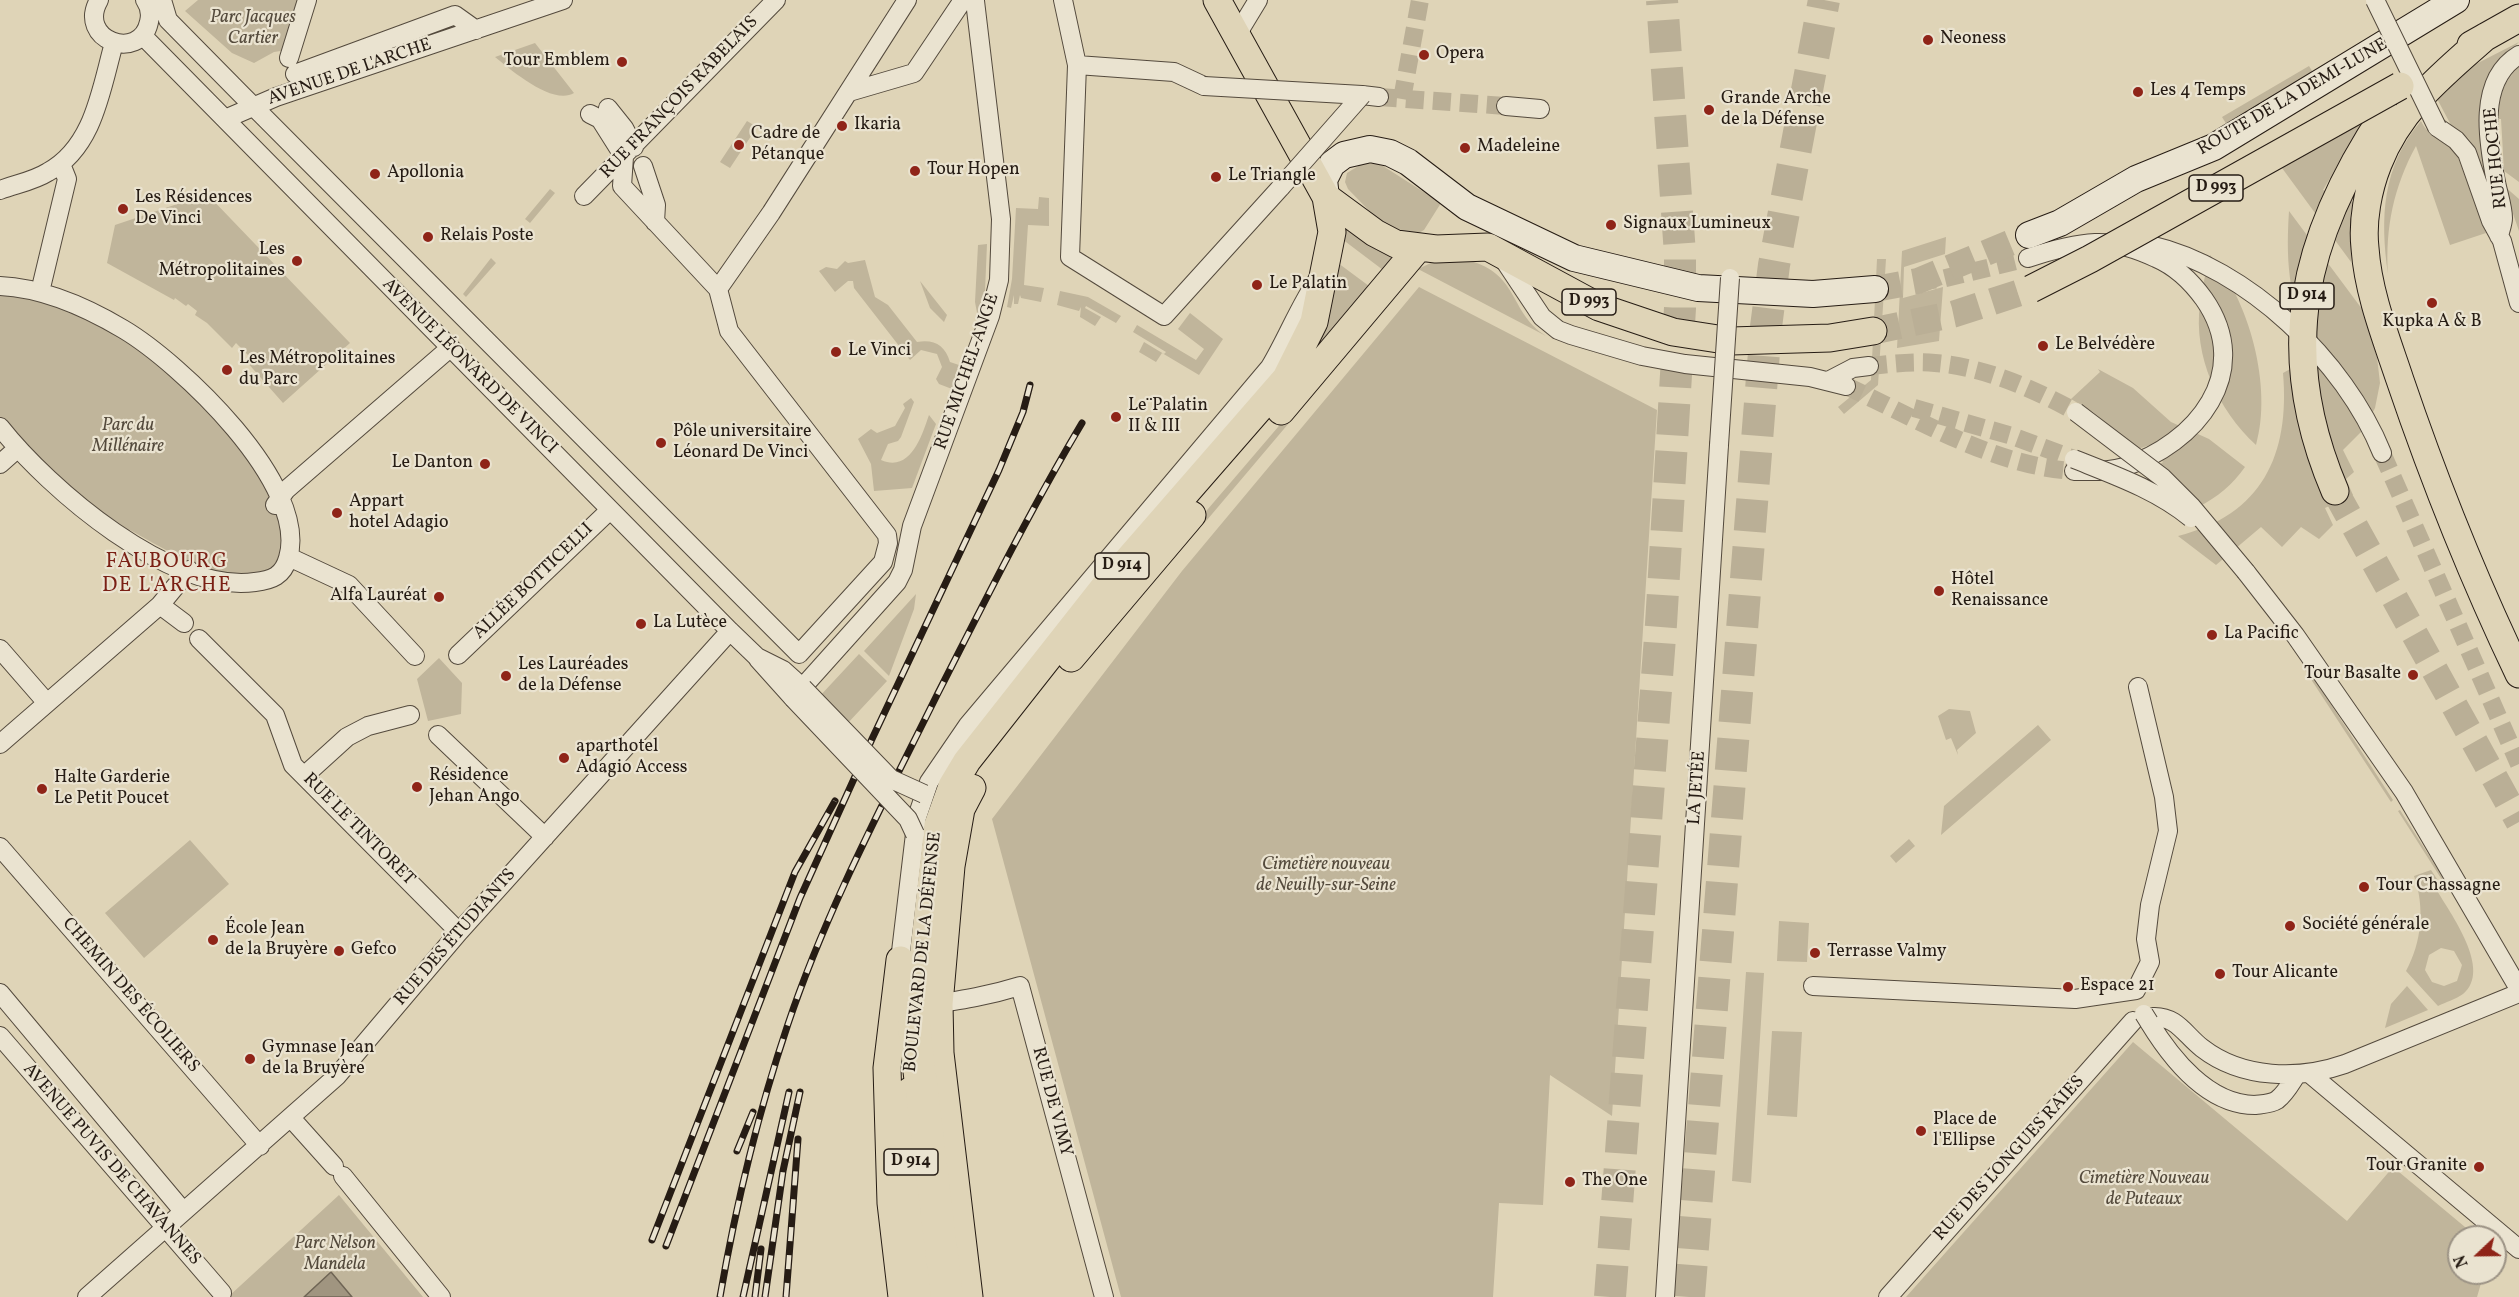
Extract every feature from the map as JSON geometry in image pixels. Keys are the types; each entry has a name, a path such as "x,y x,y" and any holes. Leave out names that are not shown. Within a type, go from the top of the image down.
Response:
{"highway":[{"path":"924,1012 948,1297"}],"main road":[{"name":"BOULEVARD DE LA DÉFENSE","path":"922,1297 911,1200 910,1096 924,1012 938,825 952,786 967,761 1104,587 1286,378 1314,322 1332,232 1326,197 1219,5"},
{"name":"D 993","path":"2031,289 2091,259 2519,18"},
{"path":"2485,37 2435,80 2401,120 2377,165 2366,214 2365,250 2387,340 2437,487 2519,674"},
{"name":"D 914","path":"2335,491 2319,453 2308,415 2303,378 2302,340 2307,293 2317,250 2334,201 2400,86"},
{"name":"D 993","path":"1326,197 1375,233 1396,244 1419,247 1477,246 1497,250 1599,307 1673,332 1742,341 1830,338 1874,331"},
{"path":"969,1297 940,1053 924,1012 944,934 954,843 961,809 981,769 1040,694 1419,247"},
{"path":"900,960 887,1068 891,1203 902,1297"}],"street":[{"path":"91,3 98,30 114,43 130,43 143,36 150,20 150,12 145,0"},
{"path":"162,0 168,20 799,654 883,562 888,543 887,535 729,332 718,289 622,186 636,157"},
{"name":"AVENUE DE L'ARCHE","path":"308,0 292,66 455,15 476,30"},
{"name":"AVENUE DE L'ARCHE","path":"225,120 252,106 563,0"},
{"name":"RUE FRANÇOIS RABELAIS","path":"584,196 636,157 776,0"},
{"path":"718,289 771,213 907,0"},
{"path":"1063,0 1077,65 1070,257 1164,316 1281,186 1371,96 1204,86 1174,72 1077,65"},
{"path":"1239,41 1241,28 1258,0"},
{"name":"RUE HOCHE","path":"2374,0 2437,127 2456,140 2467,153 2491,221 2499,236 2519,303"},
{"name":"ROUTE DE LA DEMI-LUNE","path":"2029,247 2060,223 2136,179 2214,147 2457,0"},
{"path":"849,92 914,73 969,1"},
{"name":"RUE MICHEL-ANGE","path":"798,693 901,576 912,526 995,299 999,270 1000,200 969,1"},
{"name":"AVENUE LÉONARD DE VINCI","path":"143,36 730,632 798,693"},
{"path":"0,190 42,176 61,164 76,150 86,135 114,43"},
{"name":"RUE HOCHE","path":"2499,236 2503,218 2494,172 2488,107 2494,83 2509,61 2519,55"},
{"path":"1506,106 1540,109"},
{"path":"608,108 624,128 656,205 655,222"},
{"path":"590,114 600,119 636,157"},
{"path":"1326,197 1324,180 1332,164 1344,155 1370,149 1390,153 1408,162 1467,207 1574,258 1698,288 1813,294 1875,289"},
{"path":"40,292 67,179 61,164"},
{"path":"2029,247 2068,247 2096,243 2136,242 2155,251 2216,269 2242,285 2293,327 2340,382 2382,453"},
{"path":"1497,250 1535,309 1549,324 1564,332 1641,356 1685,364 1828,381 1846,386"},
{"path":"2155,251 2199,292 2215,318 2223,352 2220,378 2206,409 2182,437 2156,453 2116,468 2074,465 2129,481 2164,499 2211,535 2246,572"},
{"path":"900,960 915,834 929,782 968,725 1270,367 1290,333 1305,297 1322,273"},
{"name":"LA JETÉE","path":"1665,1297 1730,278"},
{"path":"0,286 40,292 124,330 163,358 223,415 253,451 280,499 290,540 289,557 282,572 272,580 246,583 215,582 130,543 82,508 18,448 0,427"},
{"path":"280,499 450,348"},
{"path":"1828,381 1853,368 1869,366"},
{"path":"2076,412 2163,478 2191,506 2295,635 2404,792 2519,989"},
{"path":"0,464 18,448"},
{"name":"ALLÉE BOTTICELLI","path":"458,655 610,510"},
{"path":"289,557 349,585 415,656"},
{"path":"3,734 47,703 160,605 187,571"},
{"path":"160,605 184,623"},
{"name":"RUE DES ÉTUDIANTS","path":"87,1297 337,1077 459,932 730,632"},
{"name":"RUE LE TINTORET","path":"199,639 275,716 293,765 459,932"},
{"path":"0,649 47,703"},
{"path":"2138,687 2164,797 2168,831 2150,905 2146,939 2150,962 2136,990 2145,1019 2181,1066 2207,1088 2230,1100 2253,1105 2272,1102 2303,1074"},
{"path":"798,693 891,779 924,794"},
{"path":"798,693 908,819 915,834"},
{"path":"304,776 347,737 368,726 410,715"},
{"path":"438,735 545,837"},
{"name":"CHEMIN DES ÉCOLIERS","path":"0,847 260,1146"},
{"name":"RUE DE VIMY","path":"924,1012 956,1000 967,1001 1020,986 1104,1297"},
{"path":"1813,986 2075,999 2136,990"},
{"name":"AVENUE PUVIS DE CHAVANNES","path":"0,993 183,1211"},
{"path":"2145,1019 2171,1018 2199,1046 2232,1065 2266,1073 2303,1074 2345,1064 2519,993"},
{"name":"RUE DES LONGUES RAIES","path":"1888,1297 2145,1019"},
{"name":"AVENUE PUVIS DE CHAVANNES","path":"0,1036 222,1293"},
{"path":"2303,1074 2519,1249"},
{"path":"291,1118 338,1171 441,1297"}],"green space":[{"name":"Parc Jacques Cartier","path":"198,0 302,0 287,50 274,52 254,63 232,53 185,11"},
{"path":"2519,42 2500,61 2482,146 2486,179 2474,146 2468,138 2452,127 2434,93 2474,65"},
{"path":"535,43 574,93 565,96 544,91 521,78 495,57"},
{"path":"2309,66 2314,74 2227,125 2222,117"},
{"path":"2519,66 2519,182 2504,171 2501,119 2498,119 2498,111 2502,90"},
{"path":"2375,113 2344,154 2323,190 2353,202 2351,262 2282,168"},
{"name":"Cadre de Pétanque","path":"747,121 757,127 730,168 720,162"},
{"path":"2421,121 2432,135 2456,152 2486,233 2450,245 2416,146 2402,176 2393,208 2388,240 2388,274 2384,233 2391,174 2408,138"},
{"path":"1373,163 1383,166 1441,203 1424,230 1413,236 1386,228 1348,189 1345,182 1347,173 1360,165"},
{"path":"2503,185 2519,199 2519,231"},
{"path":"550,189 555,193 530,223 525,219"},
{"path":"207,194 350,343 283,403 246,361 250,357 236,343 232,348 207,323 195,315 197,311 188,304 186,306 175,298 174,300 107,263 115,225"},
{"path":"1039,197 1049,198 1049,226 1028,225 1024,285 1044,288 1041,302 1021,298 1020,295 1018,304 1014,304 1014,295 1011,308 1007,307 1012,279 1016,208 1038,209"},
{"path":"2289,211 2362,309 2377,357 2380,383 2375,408 2364,429 2343,450 2354,472 2346,479 2353,495 2325,508 2333,525 2319,539 2301,527 2282,547 2261,527 2216,565 2178,536 2207,526 2231,513 2250,497 2265,477 2275,455 2281,430 2284,403 2283,373 2312,357 2291,286 2288,251"},
{"path":"1340,220 1394,255 1383,270 1342,239"},
{"path":"1946,237 1945,254 1904,267 1903,298 1943,287 1939,341 1897,348 1902,251"},
{"path":"987,244 985,291 978,318 975,302 978,245"},
{"path":"2210,255 2224,273 2236,295 2254,345 2261,397 2261,422 2256,445 2230,416 2220,399 2211,381 2200,343 2201,298"},
{"path":"491,258 496,263 466,297 463,294"},
{"path":"1463,259 1482,265 1495,273 1512,293 1525,315 1546,336 1418,269 1433,262"},
{"path":"1877,259 1886,259 1878,385 1844,414 1838,407 1871,380"},
{"path":"865,260 875,297 888,305 917,342 929,341 938,344 945,351 950,362 962,366 952,389 939,384 936,379 942,367 937,354 921,350 910,360 854,288 853,281 848,281 835,292 819,271 826,267 837,269 845,261 848,263"},
{"path":"1338,263 1369,286 1315,348"},
{"path":"920,281 947,315 944,322 930,308"},
{"name":"Cimetière nouveau de Neuilly-sur-Seine","path":"1419,287 1657,410 1612,1116 1550,1075 1543,1205 1499,1203 1493,1297 1121,1297 992,819 1182,571"},
{"path":"1060,291 1088,297 1121,316 1116,323 1086,306 1085,308 1101,317 1095,326 1080,317 1081,307 1079,311 1057,305"},
{"name":"Parc du Millénaire","path":"0,294 21,294 42,299 91,321 124,339 158,362 189,388 218,416 243,447 263,480 277,514 284,558 267,574 239,575 218,571 178,556 130,530 127,533 74,494 0,417"},
{"path":"1384,303 1387,307 1207,520 1201,526 1196,523"},
{"path":"1190,313 1223,339 1199,375 1162,353 1156,362 1139,352 1144,342 1164,354 1166,352 1133,332 1137,325 1196,360 1204,349 1178,329"},
{"path":"2098,369 2133,388 2171,422 2209,439 2245,467 2224,490 2198,507 2157,466 2163,462 2150,445 2138,449 2093,412 2071,399 2100,372"},
{"path":"911,398 914,402 901,437 898,441 888,444 881,460 891,463 908,457 919,441 929,415 936,424 912,488 874,491 871,464 858,439 871,429 877,433 895,426 905,408 903,404"},
{"path":"916,594 914,609 889,676 864,651"},
{"path":"859,654 887,681 847,724 819,697"},
{"path":"439,658 462,683 461,714 428,721 417,679"},
{"path":"2306,666 2393,800 2391,802 2303,667"},
{"path":"1949,709 1970,711 1976,733 1957,750 1958,755 1951,738 1946,740 1938,716"},
{"path":"2038,725 2051,740 1941,835 1944,806"},
{"path":"2400,810 2446,882 2444,883 2398,811"},
{"path":"1909,839 1915,846 1896,863 1890,856"},
{"path":"190,840 229,884 144,958 105,913"},
{"path":"2431,870 2441,885 2436,889 2459,926 2471,957 2473,971 2471,984 2463,994 2438,1006 2406,971 2416,948 2420,924 2420,900 2414,876","holes":["2441,948 2454,951 2462,965 2457,981 2444,986 2432,982 2425,970 2429,955"]},
{"path":"1779,921 1809,923 1807,962 1777,961"},
{"path":"1746,972 1764,973 1751,1183 1732,1181"},
{"path":"2407,986 2428,1010 2385,1028 2391,1004"},
{"path":"1772,1031 1802,1032 1797,1117 1767,1115"},
{"name":"Cimetière Nouveau de Puteaux","path":"2133,1042 2347,1221 2393,1167 2463,1225 2447,1225 2447,1285 2480,1285 2477,1297 1906,1297"},
{"name":"Parc Nelson Mandela","path":"339,1195 423,1297 228,1297"}],"shaded area":[{"path":"331,1272 352,1297 304,1297"}],"tunnel":[{"path":"1402,99 1420,0"},
{"path":"1610,1297 1661,624 1680,308 1680,254 1662,0"},
{"path":"1689,1297 1766,327 1774,265 1824,0"},
{"path":"1379,97 1506,106"},
{"path":"1875,289 1918,281 2029,235"},
{"path":"1918,281 1942,279 2028,258"},
{"path":"1873,331 1954,314 2031,289"},
{"path":"1869,366 1927,362 1972,369 2025,387 2076,412"},
{"path":"1846,386 1985,451 2044,467 2074,471"},
{"path":"1914,408 2012,436 2074,459"},
{"path":"2382,453 2519,764"},
{"path":"2335,491 2519,822"}],"railway":[{"path":"666,1246 800,898 999,470 1023,412 1030,385"},
{"path":"720,1297 733,1228 767,1091 788,1024 820,940 856,858 936,697 1025,525 1082,423"},
{"path":"652,1240 795,872 835,801"},
{"path":"743,1297 789,1092"},
{"path":"765,1297 783,1171 800,1092"},
{"path":"737,1151 753,1112"},
{"path":"786,1297 798,1139"},
{"path":"755,1297 761,1249"}],"place":[{"name":"Neoness","path":"1928,40"},
{"name":"Opera","path":"1424,55"},
{"name":"Tour Emblem","path":"622,62"},
{"name":"Les 4 Temps","path":"2138,92"},
{"name":"Grande Arche de la Défense","path":"1709,110"},
{"name":"Ikaria","path":"842,126"},
{"name":"Cadre de Pétanque","path":"739,145"},
{"name":"Madeleine","path":"1465,148"},
{"name":"Tour Hopen","path":"915,171"},
{"name":"Apollonia","path":"375,174"},
{"name":"Le Triangle","path":"1216,177"},
{"name":"Les Résidences De Vinci","path":"123,209"},
{"name":"Signaux Lumineux","path":"1611,225"},
{"name":"Relais Poste","path":"428,237"},
{"name":"Les Métropolitaines","path":"297,261"},
{"name":"Le Palatin","path":"1257,285"},
{"name":"Kupka A & B","path":"2432,303"},
{"name":"Le Belvédère","path":"2043,346"},
{"name":"Le Vinci","path":"836,352"},
{"name":"Les Métropolitaines du Parc","path":"227,370"},
{"name":"Le¨Palatin II & III","path":"1116,417"},
{"name":"Pôle universitaire Léonard De Vinci","path":"661,443"},
{"name":"Le Danton","path":"485,464"},
{"name":"Appart hotel Adagio","path":"337,513"},
{"name":"Hôtel Renaissance","path":"1939,591"},
{"name":"Alfa Lauréat","path":"439,597"},
{"name":"La Lutèce","path":"641,624"},
{"name":"La Pacific","path":"2212,635"},
{"name":"Tour Basalte","path":"2413,675"},
{"name":"Les Lauréades de la Défense","path":"506,676"},
{"name":"aparthotel Adagio Access","path":"564,758"},
{"name":"Résidence Jehan Ango","path":"417,787"},
{"name":"Halte Garderie Le Petit Poucet","path":"42,789"},
{"name":"Tour Chassagne","path":"2364,887"},
{"name":"Société générale","path":"2290,926"},
{"name":"École Jean de la Bruyère","path":"213,940"},
{"name":"Gefco","path":"339,951"},
{"name":"Terrasse Valmy","path":"1815,953"},
{"name":"Tour Alicante","path":"2220,974"},
{"name":"Espace 21","path":"2068,987"},
{"name":"Gymnase Jean de la Bruyère","path":"250,1059"},
{"name":"Place de l'Ellipse","path":"1921,1131"},
{"name":"Tour Granite","path":"2479,1167"},
{"name":"The One","path":"1570,1182"}],"district":[{"name":"FAUBOURG DE L'ARCHE","path":"167,575"}]}
